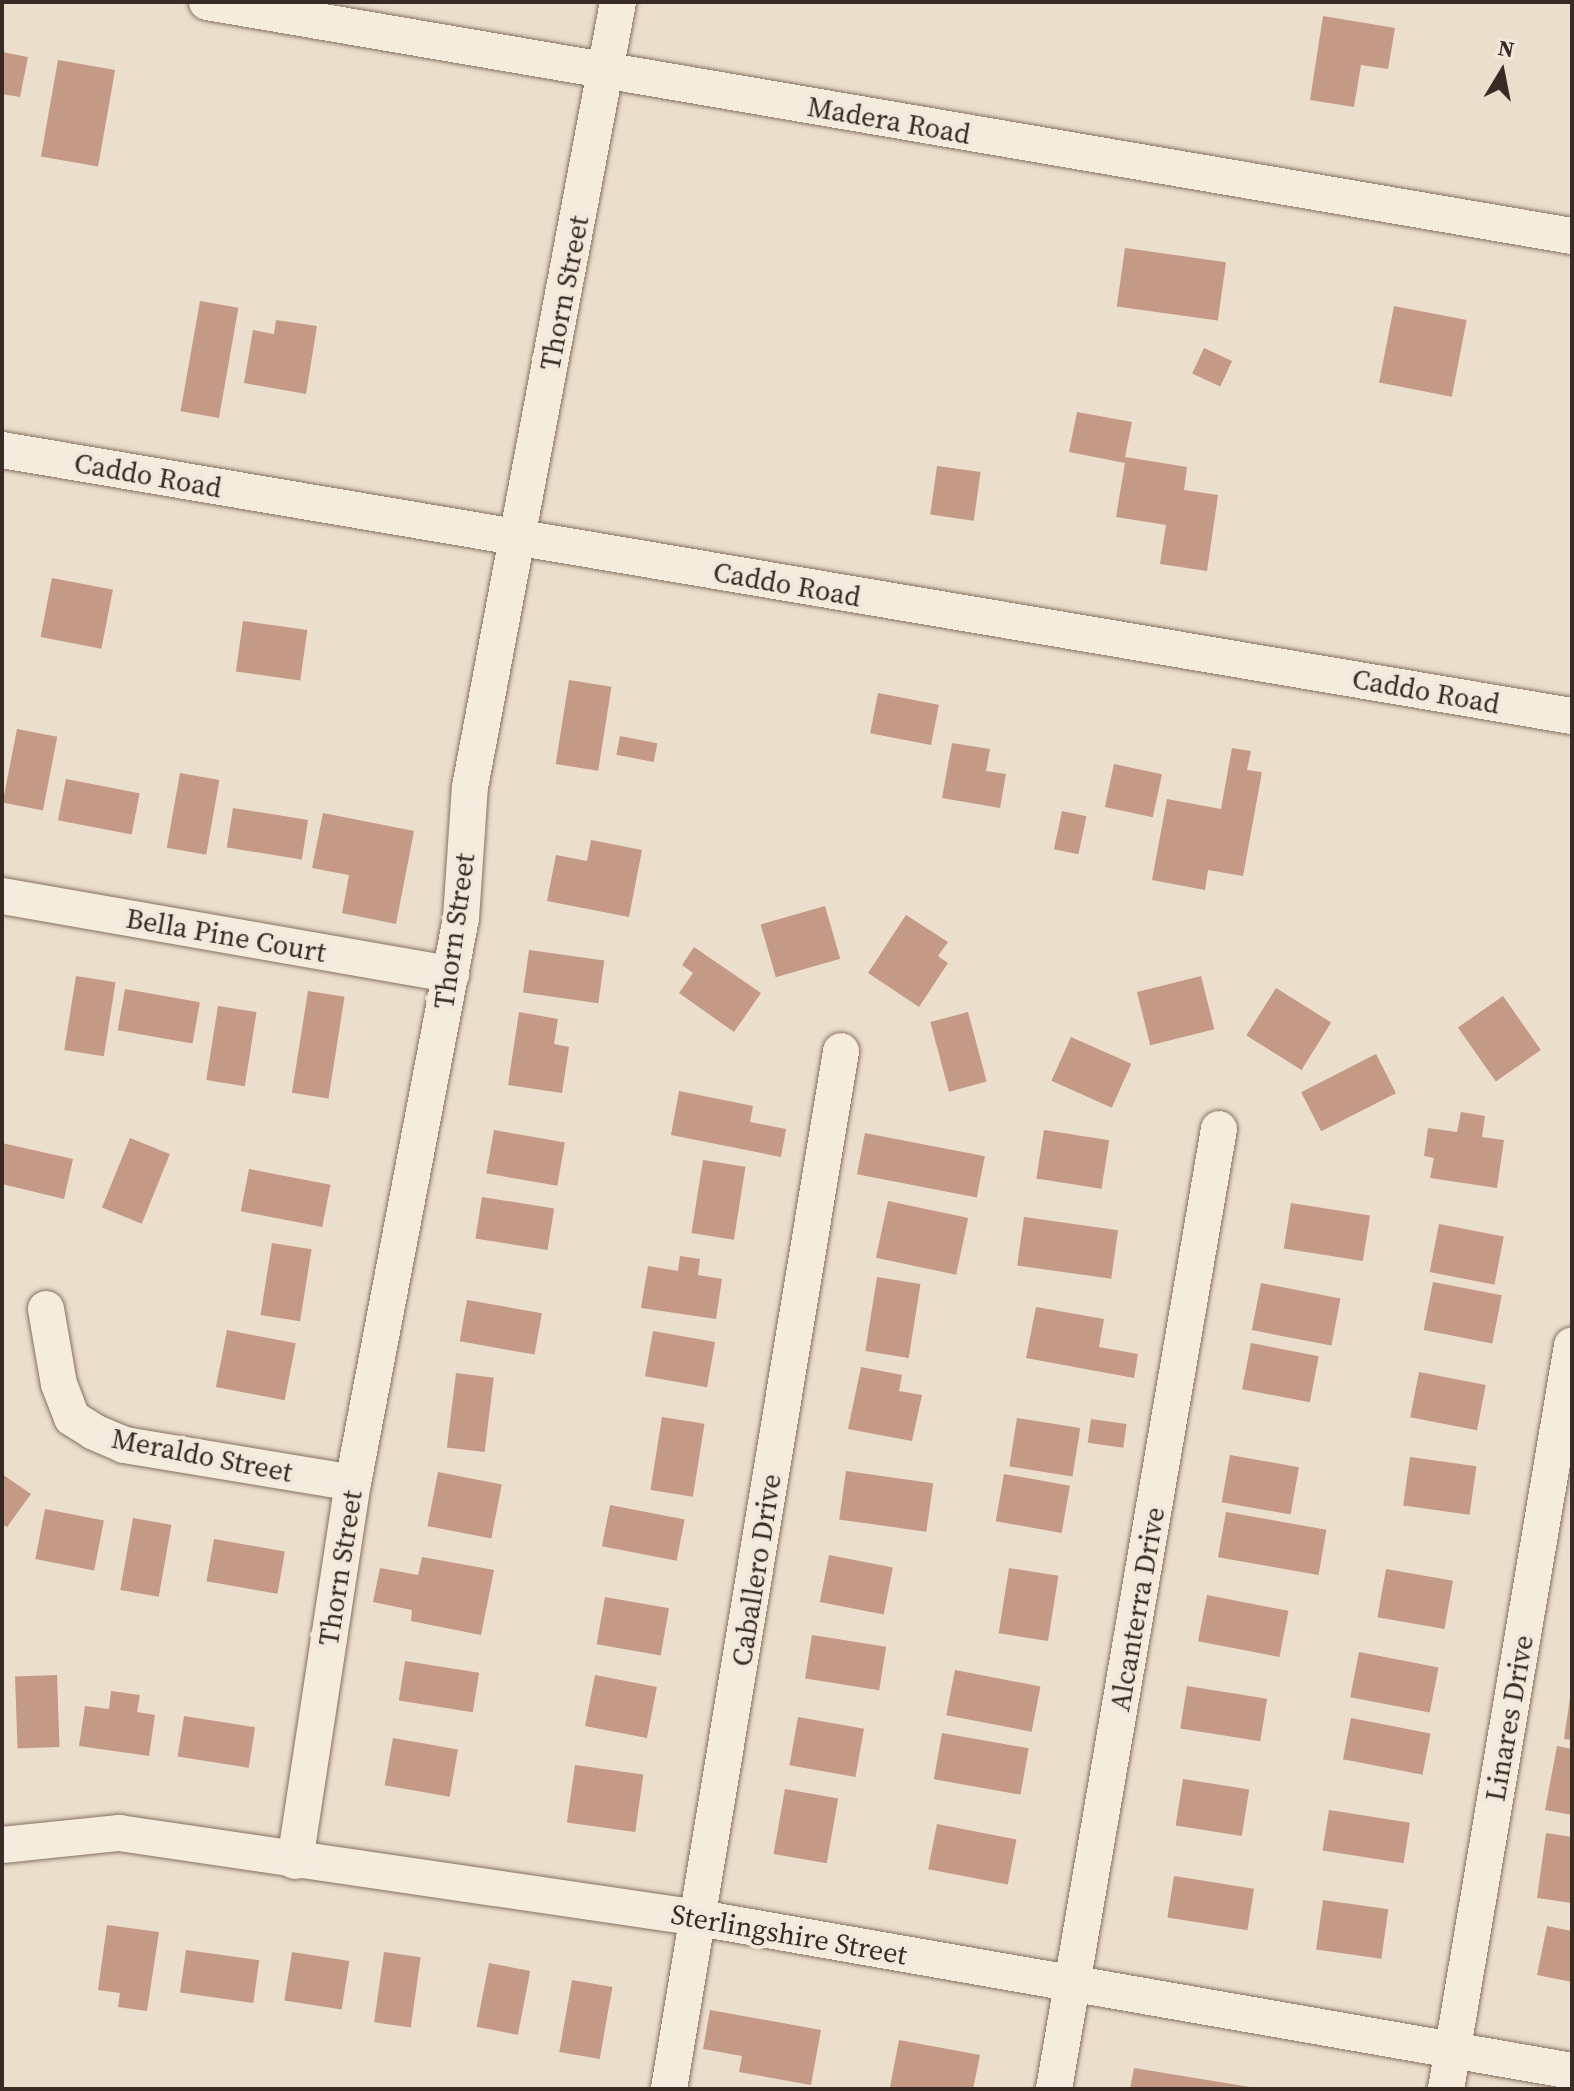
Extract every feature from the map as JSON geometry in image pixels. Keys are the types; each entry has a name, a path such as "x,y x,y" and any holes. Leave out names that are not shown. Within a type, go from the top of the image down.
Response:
{"street":[{"name":"Madera Road","path":"207,2 1572,236"},
{"name":"Thorn Street","path":"295,1861 353,1483 461,918 470,787 618,2"},
{"name":"Caddo Road","path":"2,450 1572,716"},
{"name":"Bella Pine Court","path":"2,896 451,974"},
{"name":"Caballero Drive","path":"669,2089 841,1051"},
{"name":"Alcanterra Drive","path":"1054,2089 1219,1129"},
{"name":"Meraldo Street","path":"46,1309 59,1384 72,1418 94,1432 124,1445 353,1483"},
{"name":"Linares Drive","path":"1446,2089 1572,1346"},
{"name":"Sterlingshire Street","path":"2,1845 119,1833 699,1918 1572,2071"}],"building":[{"path":"1323,16 1395,28 1388,69 1361,65 1354,107 1310,100"},
{"path":"2,52 28,57 20,97 2,94"},
{"path":"58,60 115,70 98,167 41,157"},
{"path":"1125,248 1226,262 1218,321 1117,306"},
{"path":"200,301 238,308 219,418 181,411"},
{"path":"1394,306 1467,320 1452,397 1379,383"},
{"path":"276,320 317,326 306,394 244,383 253,330 274,334"},
{"path":"1204,348 1232,361 1220,386 1192,373"},
{"path":"1077,412 1132,422 1125,457 1187,467 1184,490 1218,495 1207,571 1160,564 1166,525 1116,517 1125,463 1069,452"},
{"path":"937,466 981,472 974,521 930,515"},
{"path":"52,578 113,590 101,649 41,637"},
{"path":"243,621 307,630 300,681 236,672"},
{"path":"569,680 611,687 598,771 556,764"},
{"path":"878,693 939,705 931,745 870,733"},
{"path":"17,729 57,737 43,810 3,803"},
{"path":"620,736 657,743 654,762 616,755"},
{"path":"952,743 990,749 986,771 1006,774 1000,808 942,798"},
{"path":"1232,748 1251,751 1247,770 1262,772 1243,876 1208,870 1205,890 1152,880 1167,799 1221,809"},
{"path":"1114,764 1162,774 1153,817 1105,807"},
{"path":"180,773 219,780 206,855 167,848"},
{"path":"66,779 140,793 132,835 58,820"},
{"path":"233,808 308,820 302,859 227,848"},
{"path":"1062,811 1086,816 1078,854 1054,849"},
{"path":"323,813 414,831 396,924 342,913 349,875 312,868"},
{"path":"591,840 642,850 629,917 547,901 556,855 587,861"},
{"path":"825,906 840,959 776,977 761,924"},
{"path":"906,915 948,942 938,956 948,963 919,1007 868,973"},
{"path":"694,947 761,993 734,1032 679,993 693,973 682,965"},
{"path":"529,950 604,961 598,1003 523,993"},
{"path":"76,976 116,982 104,1056 64,1050"},
{"path":"1201,976 1214,1029 1150,1045 1137,992"},
{"path":"1276,988 1331,1022 1301,1070 1246,1035"},
{"path":"125,989 200,1002 193,1044 118,1030"},
{"path":"308,991 345,997 328,1099 292,1093"},
{"path":"1503,996 1541,1050 1496,1082 1458,1028"},
{"path":"218,1006 257,1012 245,1086 206,1080"},
{"path":"519,1012 558,1019 554,1044 569,1047 562,1093 508,1085"},
{"path":"968,1012 987,1082 949,1092 930,1022"},
{"path":"1071,1037 1131,1064 1112,1108 1051,1081"},
{"path":"1376,1054 1396,1093 1321,1131 1301,1092"},
{"path":"679,1091 753,1106 750,1122 786,1129 781,1157 671,1135"},
{"path":"1461,1112 1485,1116 1482,1137 1504,1140 1497,1188 1430,1178 1434,1158 1424,1156 1428,1128 1457,1132"},
{"path":"494,1130 565,1143 557,1186 486,1173"},
{"path":"1044,1130 1109,1140 1102,1189 1036,1178"},
{"path":"865,1133 985,1156 977,1198 857,1174"},
{"path":"130,1138 170,1154 142,1224 102,1208"},
{"path":"2,1143 73,1159 64,1199 2,1184"},
{"path":"703,1160 745,1167 734,1240 691,1233"},
{"path":"249,1169 330,1185 322,1227 241,1211"},
{"path":"482,1197 554,1208 548,1250 475,1238"},
{"path":"888,1201 968,1218 956,1275 876,1258"},
{"path":"1291,1203 1370,1216 1363,1261 1284,1248"},
{"path":"1024,1217 1118,1230 1111,1279 1017,1266"},
{"path":"1439,1224 1504,1237 1494,1285 1430,1272"},
{"path":"272,1243 312,1249 300,1321 261,1315"},
{"path":"680,1256 700,1259 698,1275 722,1279 716,1319 641,1308 648,1266 678,1271"},
{"path":"877,1277 920,1284 909,1358 865,1351"},
{"path":"1433,1282 1502,1295 1492,1343 1424,1330"},
{"path":"1261,1283 1341,1298 1331,1346 1252,1330"},
{"path":"467,1300 542,1313 535,1355 460,1341"},
{"path":"1036,1307 1104,1319 1099,1347 1138,1354 1134,1378 1026,1358"},
{"path":"227,1330 296,1343 285,1400 216,1387"},
{"path":"653,1331 715,1342 707,1387 645,1376"},
{"path":"1251,1343 1319,1356 1310,1402 1242,1389"},
{"path":"861,1367 902,1375 899,1391 922,1395 912,1441 848,1429"},
{"path":"1419,1372 1486,1385 1477,1430 1410,1417"},
{"path":"456,1373 494,1378 485,1452 447,1447"},
{"path":"662,1417 704,1424 693,1497 650,1490"},
{"path":"1017,1418 1080,1428 1073,1476 1009,1466"},
{"path":"1091,1419 1127,1424 1123,1448 1088,1443"},
{"path":"1230,1455 1299,1467 1291,1514 1222,1502"},
{"path":"1410,1457 1476,1466 1470,1515 1403,1506"},
{"path":"846,1471 933,1483 926,1532 839,1520"},
{"path":"438,1472 502,1484 491,1538 428,1526"},
{"path":"2,1474 31,1494 7,1527 2,1524"},
{"path":"1004,1474 1070,1486 1062,1533 996,1521"},
{"path":"610,1505 685,1520 677,1561 602,1546"},
{"path":"45,1509 104,1520 94,1571 35,1559"},
{"path":"1226,1512 1326,1530 1318,1575 1218,1557"},
{"path":"133,1518 171,1525 159,1597 120,1590"},
{"path":"214,1539 285,1552 277,1594 207,1581"},
{"path":"829,1555 893,1567 884,1615 820,1602"},
{"path":"422,1557 494,1570 481,1635 411,1621 412,1610 373,1602 380,1568 418,1575"},
{"path":"1009,1568 1058,1576 1048,1641 999,1633"},
{"path":"1386,1569 1453,1581 1444,1629 1377,1617"},
{"path":"1207,1595 1288,1611 1280,1657 1198,1641"},
{"path":"605,1597 669,1608 661,1656 597,1644"},
{"path":"812,1635 886,1647 879,1690 805,1678"},
{"path":"1359,1652 1439,1667 1430,1713 1350,1697"},
{"path":"405,1661 479,1673 473,1712 399,1701"},
{"path":"955,1670 1040,1687 1032,1732 946,1715"},
{"path":"57,1675 60,1747 18,1748 15,1676"},
{"path":"595,1675 657,1687 647,1738 585,1726"},
{"path":"1187,1686 1267,1699 1260,1741 1180,1728"},
{"path":"111,1691 140,1695 137,1712 155,1715 149,1756 79,1746 85,1706 109,1709"},
{"path":"1572,1698 1572,1740 1564,1739"},
{"path":"184,1716 255,1727 249,1768 178,1756"},
{"path":"798,1717 864,1729 855,1777 789,1765"},
{"path":"1351,1718 1431,1733 1422,1775 1343,1759"},
{"path":"942,1733 1029,1748 1021,1795 934,1779"},
{"path":"393,1738 458,1749 450,1797 385,1785"},
{"path":"1557,1746 1572,1749 1572,1815 1545,1810"},
{"path":"575,1765 643,1775 635,1832 567,1822"},
{"path":"1183,1779 1249,1789 1242,1836 1176,1825"},
{"path":"785,1789 838,1798 827,1863 774,1854"},
{"path":"1329,1810 1410,1823 1404,1863 1323,1850"},
{"path":"937,1824 1017,1839 1008,1885 928,1869"},
{"path":"1546,1833 1572,1837 1572,1903 1537,1898"},
{"path":"1174,1876 1254,1889 1247,1930 1167,1917"},
{"path":"1323,1900 1388,1909 1381,1959 1316,1950"},
{"path":"107,1925 159,1932 147,2011 118,2007 120,1993 98,1990"},
{"path":"1547,1926 1572,1931 1572,1982 1537,1975"},
{"path":"186,1950 259,1960 253,2003 180,1993"},
{"path":"292,1952 349,1961 342,2009 284,2000"},
{"path":"384,1952 421,1957 411,2027 374,2022"},
{"path":"489,1963 530,1971 518,2035 477,2027"},
{"path":"572,1980 612,1987 600,2059 559,2052"},
{"path":"710,2010 821,2030 811,2085 739,2072 742,2056 703,2049"},
{"path":"899,2040 980,2055 973,2089 890,2087"},
{"path":"1134,2068 1250,2087 1250,2089 1130,2089"}]}
